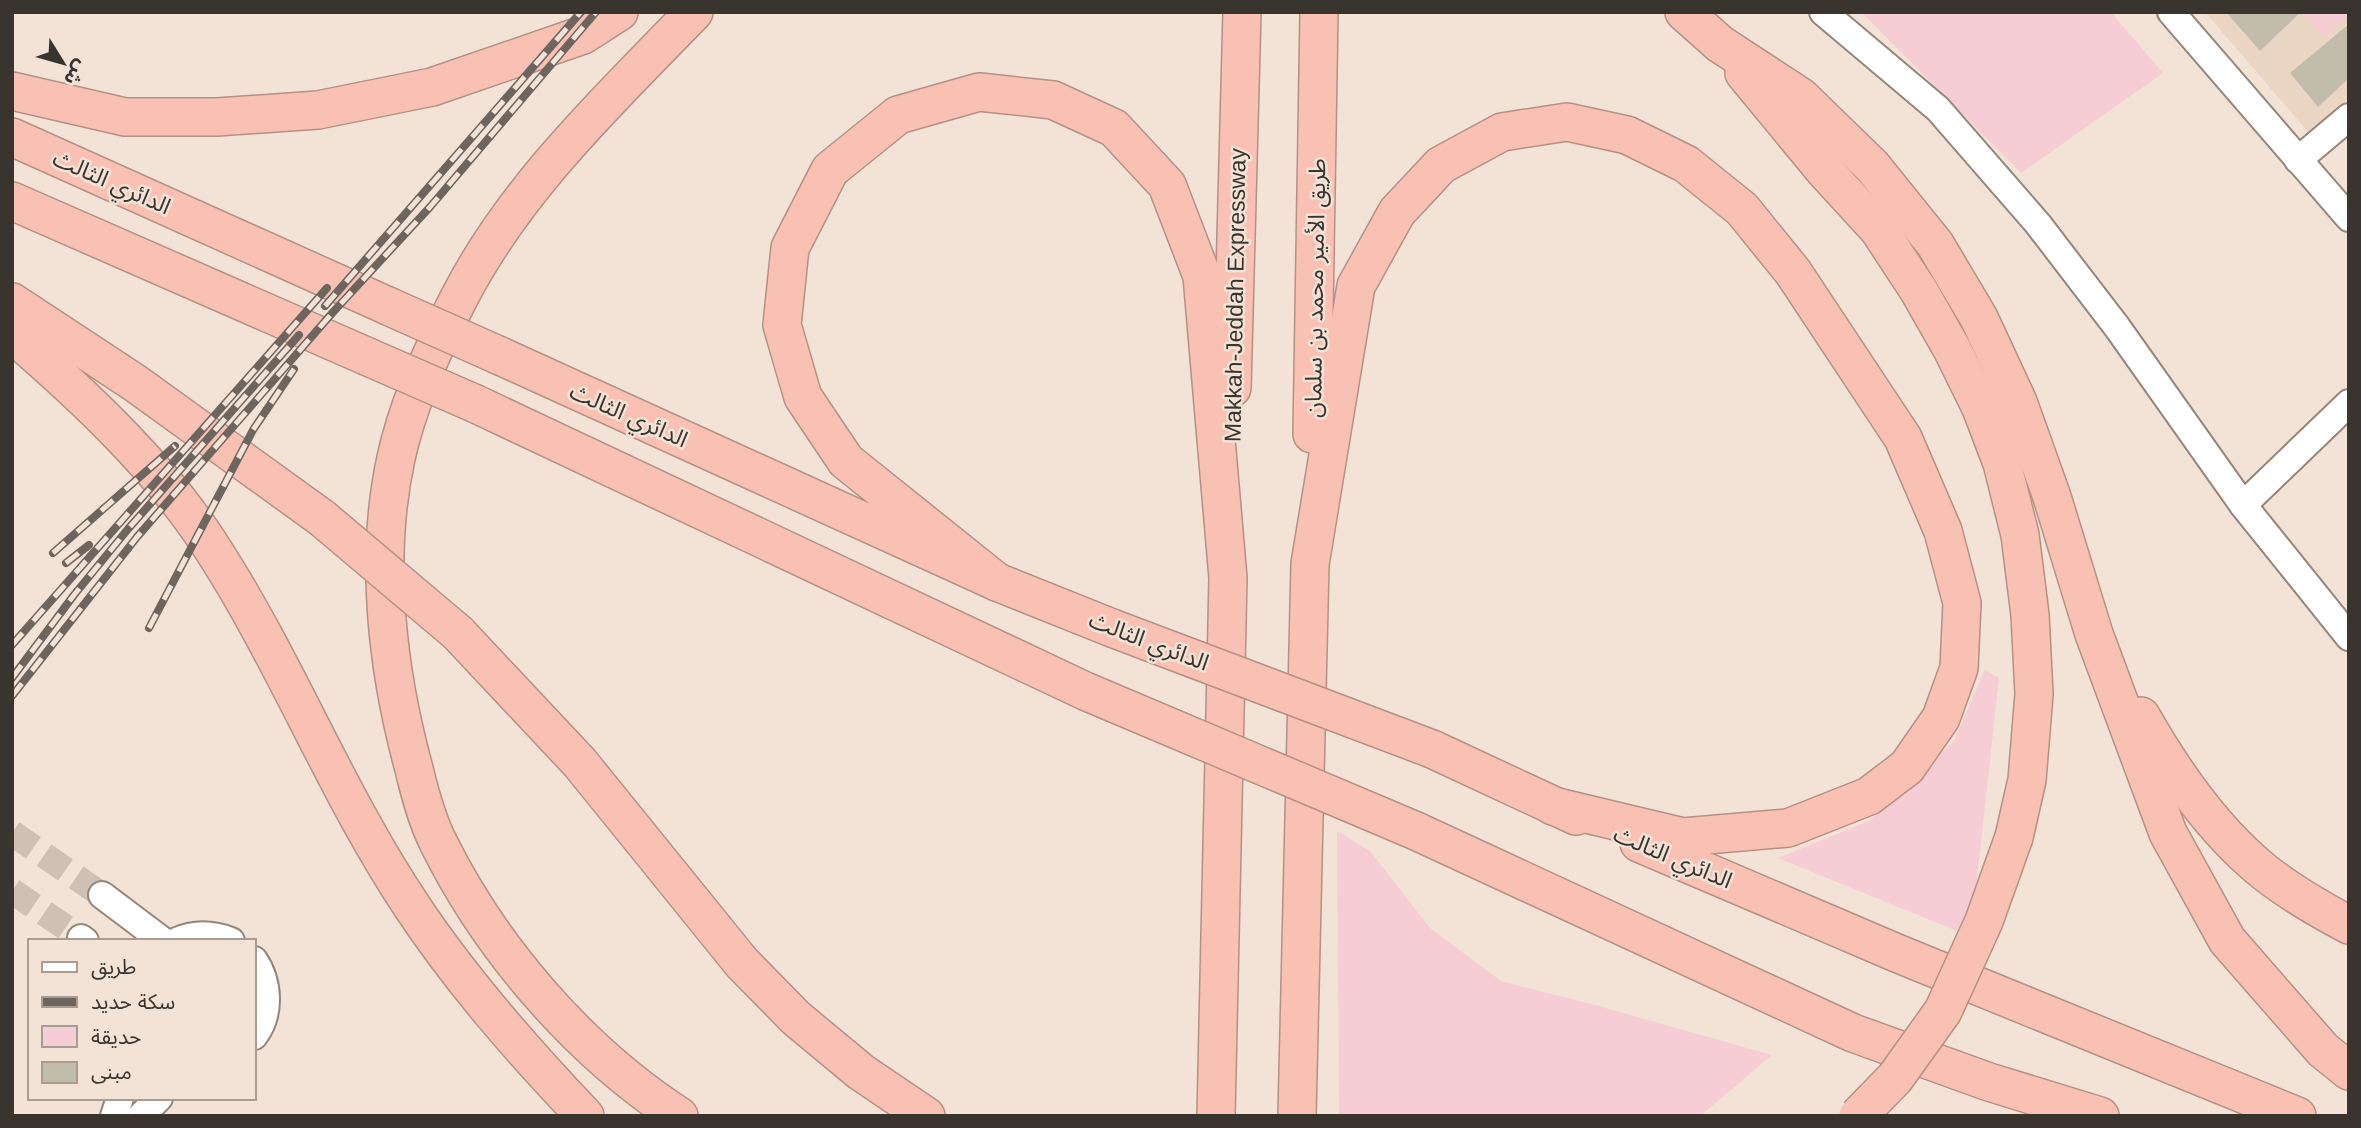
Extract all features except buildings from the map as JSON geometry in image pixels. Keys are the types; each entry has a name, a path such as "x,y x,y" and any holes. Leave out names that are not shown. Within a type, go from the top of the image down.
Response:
{"highway":[{"path":"12,90 125,117 217,117 318,110 432,87 583,35 619,12"},
{"path":"679,1116 609,1062 556,1012 524,975 471,900 437,842 413,767 397,695 388,628 385,555 396,459 409,410 459,298 486,253 540,177 585,125 694,12"},
{"name":"Makkah-Jeddah Expressway","path":"1228,578 1242,12"},
{"name":"طريق الأمير محمد بن سلمان","path":"1310,564 1319,12"},
{"path":"1684,12 1720,44 1801,97 1872,166 1935,244 1979,318 2018,402 2052,497 2094,634 2168,832 2227,940 2323,1050 2349,1071"},
{"path":"1720,44 1824,170 1879,230 1919,291 1981,408 2002,463 2020,536 2030,615 2034,694 2027,780 2014,836 1984,921 1942,1011 1895,1078 1858,1116"},
{"path":"997,582 846,461 803,397 782,326 790,248 830,170 898,115 979,92 1053,100 1114,128 1167,185 1202,276 1228,578 1216,1116"},
{"path":"1297,1116 1310,564 1356,286 1397,212 1441,165 1502,132 1567,122 1627,135 1686,164 1742,209 1793,272 1903,438 1943,531 1962,603 1959,668 1941,718 1907,766 1869,796 1788,828 1683,837 1553,806"},
{"name":"الدائري الثالث","path":"12,137 997,582 1432,749 1553,806 1899,954 2297,1116"},
{"path":"12,201 476,404 1085,691 1416,831 1853,1033 1989,1082 2100,1116"},
{"path":"12,302 135,383 322,518 458,633 580,764 742,963 796,1018 861,1072 926,1116"},
{"path":"12,334 140,456 193,521 214,550 252,616 302,705 359,818 412,908 484,1003 585,1116"},
{"path":"2094,634 2148,729 2199,805 2255,864 2318,909 2349,925"}],"street":[{"path":"1823,12 1938,109 2038,224 2117,327 2243,505 2348,634"},
{"path":"2171,12 2349,218"},
{"path":"2298,160 2349,117"},
{"path":"2243,505 2349,403"},
{"path":"102,895 160,939"},
{"path":"181,939 209,934 225,939"},
{"path":"256,964 267,990 265,1012 256,1032"},
{"path":"141,1116 157,1100"}],"shaded area":[{"path":"2205,12 2349,12 2349,98 2308,132"}],"green space":[{"path":"1861,12 2111,12 2163,73 2021,173"},
{"path":"2303,12 2349,12 2349,14 2324,37"},
{"path":"1985,670 1999,678 1975,897 1957,931 1778,858 1869,821 1954,741"},
{"path":"1337,831 1370,851 1430,928 1501,981 1772,1055 1700,1116 1339,1116"}],"tunnel":[{"path":"12,833 102,895"},
{"path":"12,891 81,938"}],"railway":[{"path":"325,306 581,12"},
{"path":"12,696 137,537 334,311 430,207 596,12"},
{"path":"12,645 327,288"},
{"path":"12,678 128,529 299,335"},
{"path":"149,628 253,430 294,369"},
{"path":"53,553 175,446"},
{"path":"66,563 89,545"}]}
